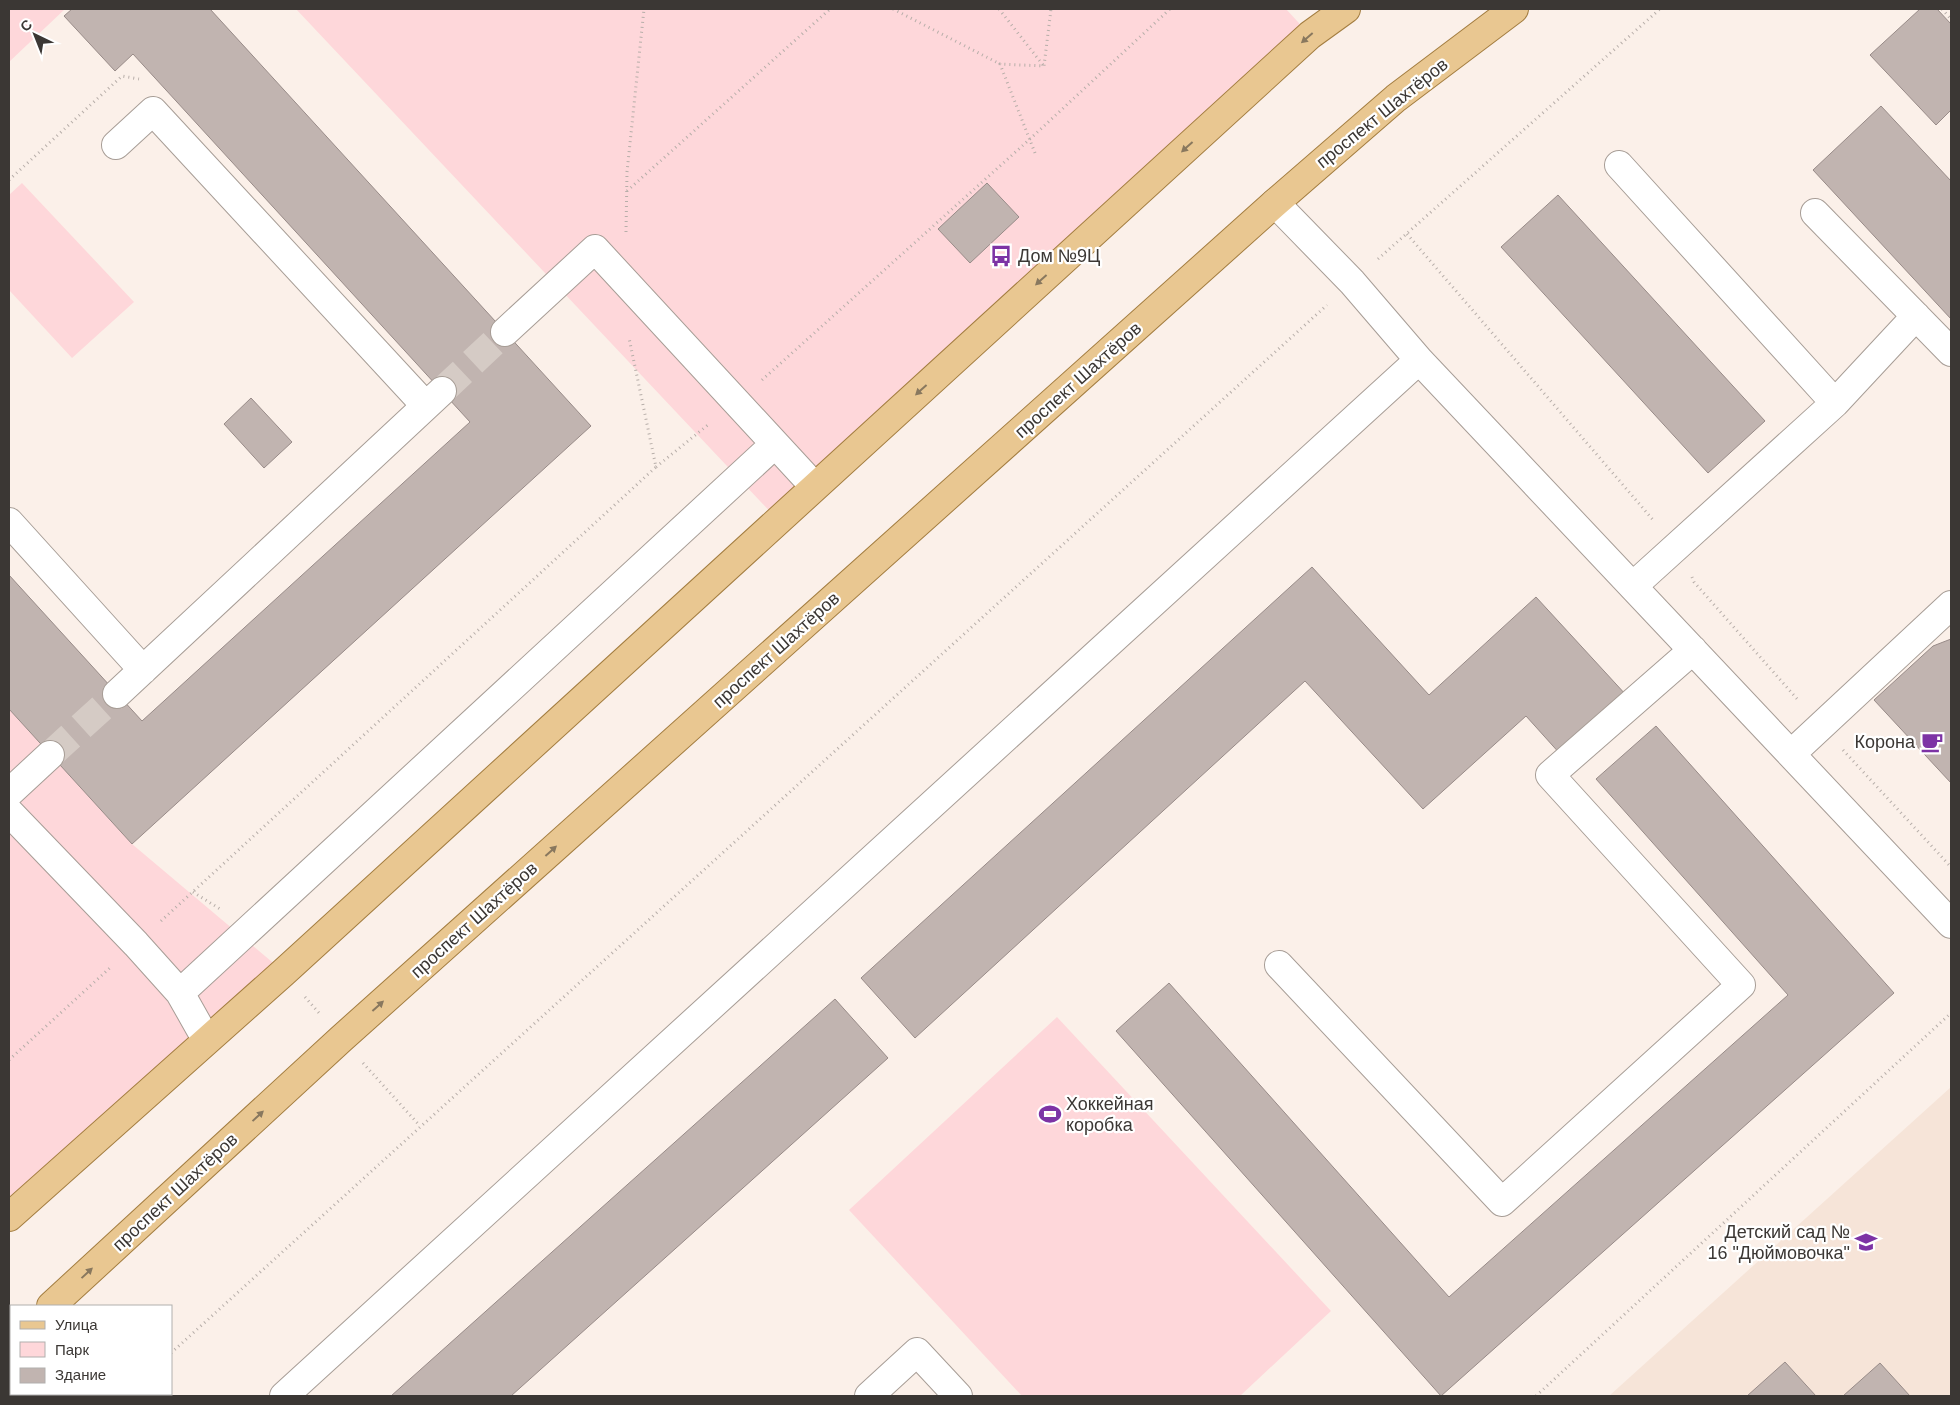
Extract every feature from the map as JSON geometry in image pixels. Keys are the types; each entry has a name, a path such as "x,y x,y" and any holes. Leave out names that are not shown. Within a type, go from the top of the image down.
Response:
{"main road":[{"path":"9,1217 284,972 1310,35 1346,9"},
{"name":"проспект Шахтёров","path":"52,1305 341,1039 1275,203 1396,98 1514,9"}],"lane":[{"path":"116,144 153,111 434,399 117,694"},
{"path":"1619,165 1834,403"},
{"path":"1275,203 1352,282 1419,360 1951,924"},
{"path":"1815,213 1951,352"},
{"path":"505,332 595,249 814,486"},
{"path":"1633,586 1834,403 1916,316"},
{"path":"284,1396 1419,360"},
{"path":"180,993 775,444"},
{"path":"9,522 143,670"},
{"path":"1791,754 1951,605"},
{"path":"1279,965 1502,1202 1741,985 1550,775 1693,650"},
{"path":"9,793 50,754"},
{"path":"9,812 136,944 180,993 206,1040"},
{"path":"869,1396 917,1352 958,1396"}],"path":[{"path":"625,282 627,172 644,9"},
{"path":"627,191 830,9"},
{"path":"893,9 1000,64 1044,66"},
{"path":"999,9 1044,66"},
{"path":"1044,66 1051,9"},
{"path":"9,1060 656,468 737,402 1030,139 1170,9"},
{"path":"172,1352 1352,282 1660,9"},
{"path":"1942,9 1951,19"},
{"path":"1000,64 1035,153"},
{"path":"9,180 122,76 141,79"},
{"path":"628,336 656,468"},
{"path":"193,892 249,929"},
{"path":"284,972 341,1039 420,1126"},
{"path":"1536,1396 1951,1013"}],"shaded area":[{"name":"Детский сад № 16 \"Дюймовочка\"","path":"1951,1087 1951,1396 1609,1396"}],"green space":[{"path":"9,9 65,9 9,62"},
{"path":"296,9 1286,9 1310,35 778,520"},
{"path":"22,183 134,302 72,358 9,290 9,195"},
{"path":"9,709 132,844 284,972 9,1216"},
{"name":"Хоккейная коробка","path":"1057,1017 1331,1311 1240,1396 1022,1396 849,1210"}],"building":[{"path":"72,9 210,9 591,426 132,844 9,709 9,575 142,721 470,422 133,54 115,71 64,16"},
{"path":"1920,9 1937,9 1951,24 1951,110 1936,125 1870,55"},
{"path":"1881,106 1951,181 1951,319 1813,170"},
{"path":"987,183 1019,217 970,263 938,229"},
{"path":"1558,195 1765,421 1708,473 1501,247"},
{"path":"251,398 292,442 264,468 224,424"},
{"path":"1312,567 1429,695 1536,597 1627,696 1562,756 1526,716 1423,809 1305,681 915,1038 861,978"},
{"name":"Корона","path":"1951,639 1951,783 1874,700 1933,646"},
{"path":"1656,726 1894,993 1441,1396 1116,1031 1169,983 1449,1297 1788,995 1596,779"},
{"path":"835,999 888,1058 511,1396 391,1396"},
{"path":"1785,1362 1816,1396 1747,1396"},
{"path":"1880,1363 1910,1396 1843,1396"}],"tunnel":[{"path":"442,391 505,332"},
{"path":"50,755 117,694"}],"place":[{"name":"Дом №9Ц","path":"1001,256"},
{"name":"Корона","path":"1932,742"},
{"name":"Хоккейная коробка","path":"1050,1114"},
{"name":"Детский сад № 16 \"Дюймовочка\"","path":"1866,1242"}]}
